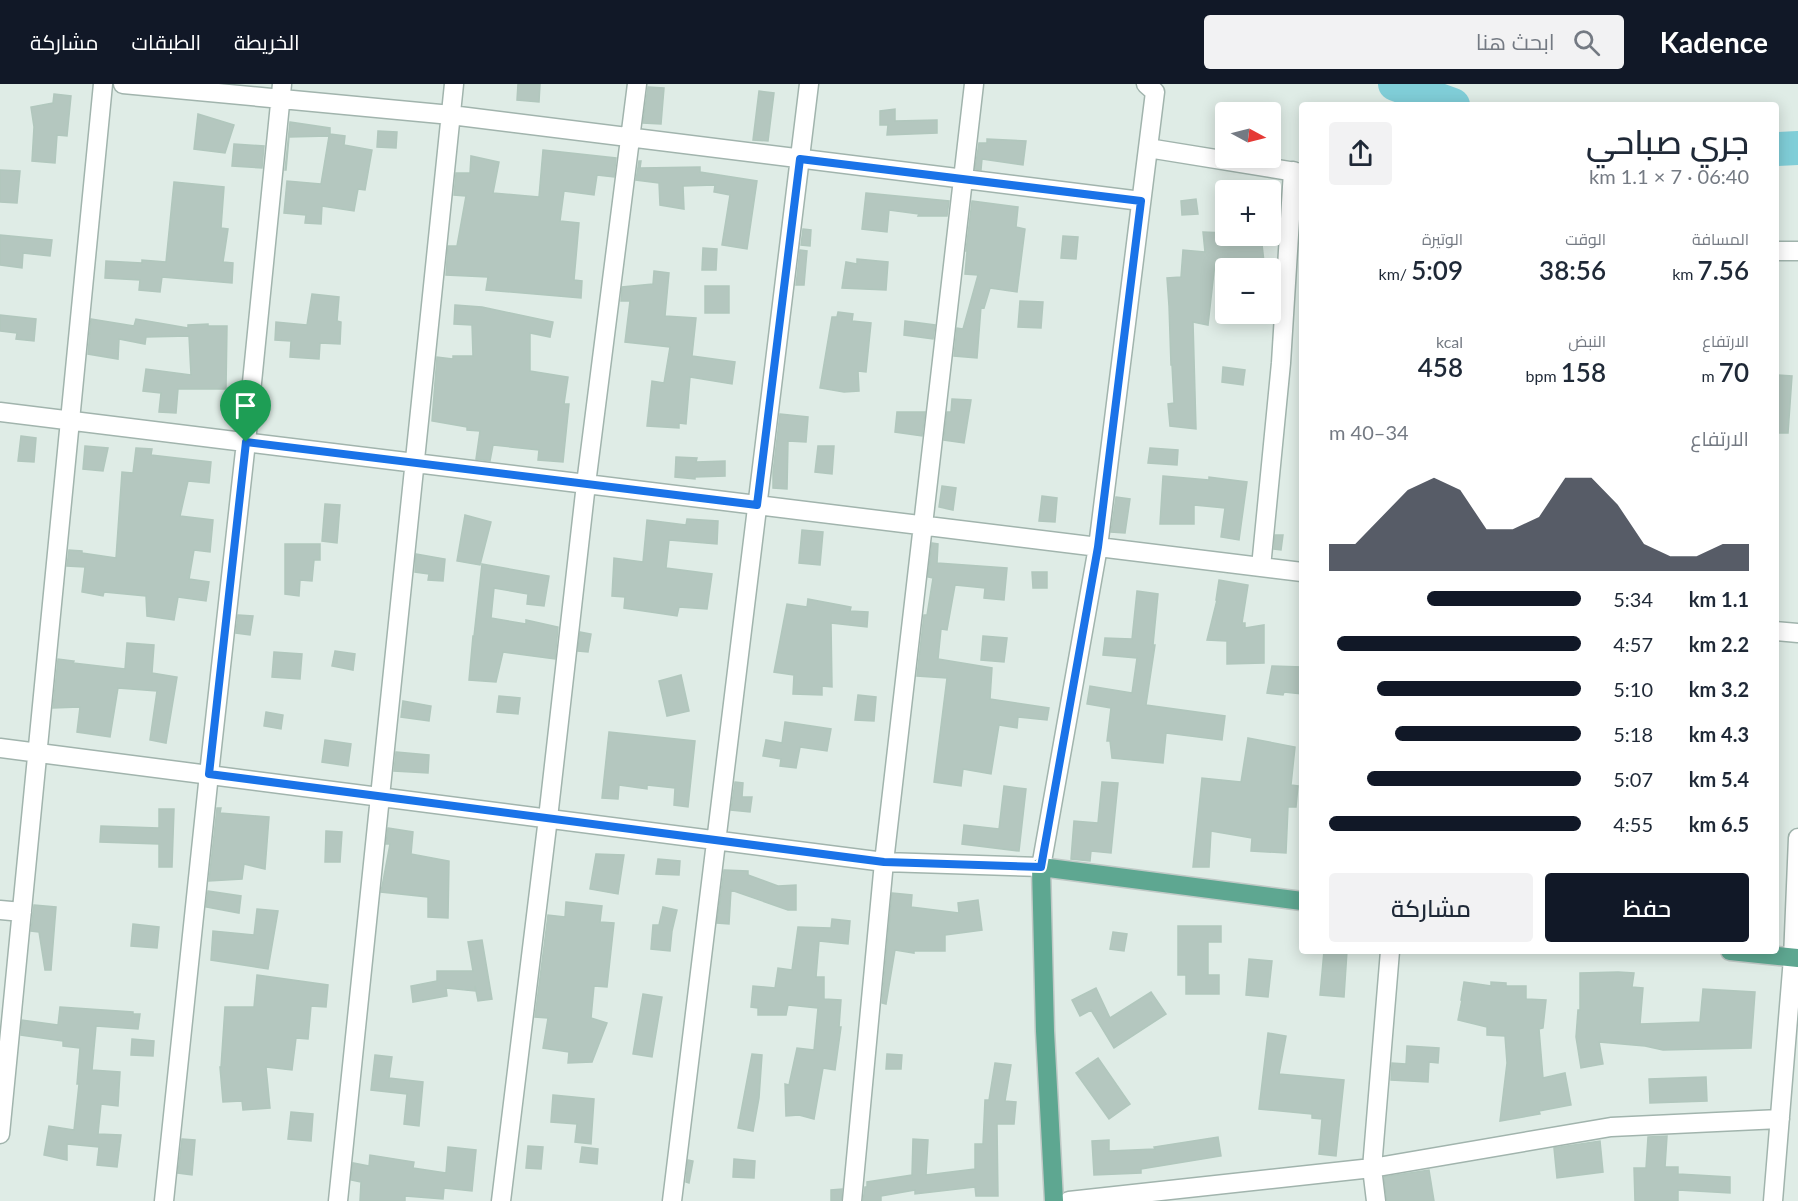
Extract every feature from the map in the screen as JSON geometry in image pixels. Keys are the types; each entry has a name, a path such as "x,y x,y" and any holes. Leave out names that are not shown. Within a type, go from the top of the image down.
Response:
{"main road":[{"path":"1054,1201 1045,1031 1041,867 1299,901"},
{"path":"1758,954 1795,958"}],"street":[{"path":"0,1134 104,84"},
{"path":"123,84 281,92 1141,201"},
{"path":"338,1201 454,84"},
{"path":"501,1201 548,818 585,484 637,84"},
{"path":"672,1201 809,84"},
{"path":"852,1201 884,862 974,84"},
{"path":"0,748 884,862 1041,867 1098,547 1155,92 1146,84"},
{"path":"164,1201 246,442 281,92"},
{"path":"1148,148 1298,172 1261,567"},
{"path":"1779,250 1798,251"},
{"path":"0,412 1299,572"},
{"path":"1779,631 1798,633"},
{"path":"1773,1201 1795,958 1798,838"},
{"path":"0,910 22,912"},
{"path":"1376,1201 1372,1168 1390,954"},
{"path":"1070,1201 1372,1168 1611,1127 1780,1119"}],"building":[{"path":"518,84 540,84 539,102 517,100"},
{"path":"648,87 664,88 661,124 643,123"},
{"path":"759,91 774,93 768,141 753,140"},
{"path":"54,94 71,96 67,136 57,135 55,163 32,161 34,127 31,107 53,103"},
{"path":"895,109 895,121 937,120 937,133 887,135 888,125 880,125 880,111"},
{"path":"198,114 234,125 225,153 194,149"},
{"path":"290,122 330,128 330,134 345,136 344,145 372,150 365,190 358,189 354,211 322,206 321,224 305,223 306,215 284,213 287,181 321,184 329,136 289,137 285,170"},
{"path":"378,131 397,132 396,148 377,147"},
{"path":"987,139 1026,141 1023,165 982,159 981,170 975,169 979,143 987,143"},
{"path":"234,144 264,146 262,168 232,166"},
{"path":"543,150 616,158 614,177 597,175 594,195 564,191 560,221 579,223 574,280 582,281 581,298 486,290 488,277 446,275 448,246 457,246 466,196 454,195 456,173 470,173 471,156 499,162 493,193 539,197"},
{"path":"639,161 641,161 640,168 700,167 700,172 757,181 747,249 722,245 730,195 714,192 715,185 683,186 684,209 660,205 659,183 636,180"},
{"path":"0,170 20,171 17,203 0,202"},
{"path":"174,182 224,187 221,228 228,229 223,262 233,263 232,283 162,277 160,292 139,290 140,280 105,278 106,261 166,262"},
{"path":"866,193 949,201 947,216 918,216 919,214 889,210 887,232 862,229"},
{"path":"1196,199 1198,214 1182,215 1181,201"},
{"path":"972,201 1018,207 1016,227 1025,229 1017,292 990,288 984,308 981,307 977,358 954,356 957,328 963,329 978,275 965,274"},
{"path":"803,229 811,230 810,246 801,245"},
{"path":"1203,232 1215,233 1215,246 1262,246 1264,258 1215,258 1208,325 1193,322 1196,429 1170,426 1168,404 1174,403 1167,278 1181,277 1183,250 1205,252"},
{"path":"0,235 52,240 50,256 23,253 22,268 0,265"},
{"path":"1063,236 1078,237 1076,259 1061,258"},
{"path":"703,248 717,249 716,270 702,270"},
{"path":"800,250 807,251 804,285 796,285"},
{"path":"857,259 888,262 886,290 842,288 846,262 857,264"},
{"path":"654,271 669,273 665,316 696,318 692,356 735,362 732,384 690,377 686,424 679,423 679,428 647,426 652,381 664,383 670,347 625,342 630,301 621,301 622,287 653,284"},
{"path":"705,286 729,286 729,313 705,313"},
{"path":"312,294 339,297 337,321 341,322 340,344 320,343 319,359 290,357 291,341 275,340 276,322 307,325"},
{"path":"1020,301 1043,302 1041,328 1018,327"},
{"path":"455,305 482,307 553,322 550,337 530,333 530,371 568,377 564,404 569,404 563,462 538,460 539,450 493,445 490,461 476,459 480,431 432,421 437,357 453,359 453,356 473,356 472,325 454,324"},
{"path":"838,312 853,314 852,321 871,323 866,372 858,371 859,391 844,392 820,388 832,317 837,317"},
{"path":"0,315 36,319 34,341 16,339 17,333 0,331"},
{"path":"91,319 134,326 136,319 188,328 188,325 227,326 226,389 178,389 176,413 159,412 161,393 143,391 146,369 191,375 189,336 146,337 145,344 119,339 118,359 88,354"},
{"path":"905,321 935,325 933,339 904,335"},
{"path":"1223,367 1245,370 1243,385 1222,382"},
{"path":"1779,375 1792,376 1788,433 1779,433"},
{"path":"952,399 971,400 964,443 944,440 947,412 951,412"},
{"path":"897,412 925,412 922,436 895,432"},
{"path":"780,414 808,417 806,442 788,441 787,489 773,488"},
{"path":"21,436 36,438 34,462 18,461"},
{"path":"85,446 108,448 103,471 83,469"},
{"path":"818,446 834,446 832,474 815,472"},
{"path":"136,448 152,449 151,455 211,462 209,483 188,481 180,516 213,520 210,552 194,550 189,579 209,582 206,601 178,597 174,620 147,616 146,596 104,592 103,596 82,592 85,567 67,566 69,550 116,558 122,472 133,473"},
{"path":"1150,448 1178,450 1177,465 1148,463"},
{"path":"676,457 697,458 696,462 725,461 725,476 695,477 695,479 675,477"},
{"path":"1163,476 1209,480 1209,477 1247,482 1239,540 1221,537 1225,508 1194,505 1194,524 1160,524"},
{"path":"942,486 956,488 953,510 939,507"},
{"path":"1042,496 1057,498 1055,522 1039,521"},
{"path":"1116,497 1130,499 1125,533 1111,532"},
{"path":"325,504 340,505 337,543 322,541"},
{"path":"465,515 491,522 480,565 457,561"},
{"path":"687,519 718,521 717,544 669,540 666,568 712,574 707,609 679,607 677,616 624,608 625,597 612,596 614,558 643,562 647,520 686,525"},
{"path":"802,530 823,532 820,565 799,563"},
{"path":"1275,535 1283,535 1281,550 1274,549"},
{"path":"932,543 938,544 937,563 1007,568 1004,600 984,598 985,588 955,585 947,630 941,629 938,659 992,668 990,699 1049,708 1047,720 1018,717 1017,728 999,725 991,774 963,769 961,786 934,782 947,678 917,676 924,615 927,615 933,578 928,577"},
{"path":"285,544 320,544 320,560 314,560 312,581 300,580 299,596 285,594"},
{"path":"416,554 445,559 443,581 428,580 429,574 415,572"},
{"path":"482,564 549,576 544,606 527,604 528,594 494,588 491,618 526,624 526,620 558,627 555,659 503,652 496,682 469,680"},
{"path":"1032,572 1047,572 1047,588 1033,588"},
{"path":"1219,580 1248,585 1242,623 1245,623 1245,628 1264,625 1264,663 1227,664 1227,641 1207,640 1217,600"},
{"path":"1137,591 1158,594 1153,645 1155,645 1146,705 1225,716 1222,740 1166,733 1163,763 1112,758 1110,741 1107,741 1111,708 1087,704 1090,686 1132,693 1137,658 1103,655 1105,638 1132,639"},
{"path":"808,599 851,607 850,611 868,612 867,627 831,623 832,687 822,686 822,695 793,694 794,675 774,672 787,604 807,607"},
{"path":"238,615 253,616 250,635 236,633"},
{"path":"580,632 591,634 588,652 578,651"},
{"path":"983,636 1007,638 1004,662 981,660"},
{"path":"127,643 154,645 152,673 177,677 166,743 150,740 157,691 118,688 110,737 77,732 80,707 53,708 58,659 125,669"},
{"path":"335,651 355,654 353,670 332,666"},
{"path":"274,652 302,654 300,679 272,677"},
{"path":"1272,666 1299,667 1299,694 1267,693"},
{"path":"681,675 689,711 667,716 659,681"},
{"path":"858,695 876,697 874,721 855,720"},
{"path":"499,696 520,698 518,714 497,712"},
{"path":"403,701 431,706 429,721 401,717"},
{"path":"266,712 283,715 281,729 264,726"},
{"path":"785,722 831,729 827,751 800,747 796,768 780,766 781,759 763,756 766,740 782,743"},
{"path":"609,732 695,741 688,807 674,805 675,788 647,785 647,789 619,785 618,799 602,798"},
{"path":"1248,738 1295,747 1291,785 1298,786 1296,807 1288,807 1286,853 1251,851 1252,838 1211,831 1209,867 1193,867 1202,778 1241,782"},
{"path":"325,740 351,744 348,766 322,762"},
{"path":"396,752 429,755 428,773 394,771"},
{"path":"735,782 743,783 742,797 752,797 750,812 731,810"},
{"path":"1102,782 1118,783 1111,853 1091,851 1090,861 1071,859 1074,821 1098,823"},
{"path":"1004,786 1026,789 1019,851 962,844 964,825 999,829"},
{"path":"217,808 221,808 220,813 269,817 265,869 244,864 242,879 209,881"},
{"path":"159,809 174,809 172,867 159,867 159,844 100,842 101,826 159,828"},
{"path":"388,828 413,832 411,854 449,861 448,918 428,917 428,897 381,892 390,844 386,844"},
{"path":"326,831 342,832 340,862 325,862"},
{"path":"596,854 624,855 618,894 590,889"},
{"path":"658,859 680,861 679,875 656,874"},
{"path":"724,870 748,871 748,875 778,886 796,885 796,910 788,910 731,890 729,924 717,923"},
{"path":"208,891 241,896 239,913 206,907"},
{"path":"892,893 912,895 911,907 959,913 958,903 978,900 982,930 945,935 945,951 914,951 914,953 895,950 886,1004 882,1003"},
{"path":"566,902 602,906 600,922 614,923 607,987 594,986 591,1018 607,1023 592,1062 568,1063 569,1052 543,1048 548,1018 535,1017 548,915 565,917"},
{"path":"34,905 56,907 51,970 45,970 39,932 31,931"},
{"path":"663,907 677,910 670,951 651,949 653,925 659,925"},
{"path":"257,909 278,911 268,969 211,960 213,931 254,935"},
{"path":"832,919 850,921 848,944 819,941 816,977 824,977 824,999 841,1000 839,1027 841,1027 835,1070 823,1068 814,1119 799,1115 786,1116 785,1084 789,1085 797,1048 814,1050 818,1008 788,1005 786,1015 758,1015 758,1008 751,1007 753,986 775,988 778,968 792,970 798,927 831,928"},
{"path":"133,924 159,927 157,948 131,946"},
{"path":"1178,926 1221,926 1221,942 1208,942 1208,975 1219,975 1219,994 1186,994 1186,975 1178,975"},
{"path":"1113,932 1127,934 1124,951 1110,949"},
{"path":"482,940 492,999 478,1001 475,986 475,991 446,988 447,996 413,1002 411,986 437,981 437,971 473,971 468,942"},
{"path":"1324,954 1347,954 1344,997 1320,995"},
{"path":"1249,959 1272,961 1268,997 1246,995"},
{"path":"1580,973 1634,973 1632,987 1643,988 1640,1024 1700,1022 1703,989 1755,992 1751,1048 1663,1050 1599,1042 1603,1064 1581,1068 1576,1037 1578,1010 1580,1010"},
{"path":"257,975 328,985 326,1007 311,1006 308,1039 296,1038 292,1070 266,1067 270,1108 243,1110 242,1101 223,1102 220,1067 225,1007 254,1007"},
{"path":"1464,982 1491,986 1491,982 1506,983 1506,986 1526,986 1526,999 1546,1000 1543,1028 1539,1029 1543,1078 1565,1073 1571,1105 1539,1111 1540,1114 1500,1121 1507,1063 1505,1036 1487,1035 1487,1027 1458,1020"},
{"path":"1096,988 1110,1018 1151,992 1166,1014 1114,1048 1091,1010 1080,1016 1072,1000"},
{"path":"643,994 662,997 652,1057 633,1054"},
{"path":"60,1007 140,1014 138,1029 96,1026 92,1070 120,1072 118,1106 101,1104 98,1134 121,1135 117,1167 97,1165 99,1147 67,1144 67,1160 44,1155 49,1126 74,1130 80,1048 63,1046 63,1041 21,1035 22,1020 58,1025"},
{"path":"1268,1033 1286,1036 1279,1074 1344,1080 1336,1156 1319,1154 1322,1119 1312,1118 1312,1114 1259,1109"},
{"path":"132,1039 154,1041 153,1056 131,1055"},
{"path":"1407,1046 1439,1048 1438,1063 1429,1062 1428,1082 1391,1080 1392,1063 1406,1064"},
{"path":"752,1054 762,1055 759,1098 753,1131 738,1128"},
{"path":"887,1054 902,1055 901,1069 886,1069"},
{"path":"375,1055 392,1057 389,1078 423,1082 419,1126 404,1124 407,1094 371,1090"},
{"path":"1098,1058 1130,1104 1109,1119 1076,1073"},
{"path":"995,1063 1011,1065 1005,1101 1016,1102 1014,1124 997,1124 998,1196 976,1196 975,1187 915,1194 915,1190 881,1196 881,1201 863,1201 867,1182 912,1175 913,1139 928,1140 926,1175 975,1169 975,1144 983,1144 985,1100 989,1100"},
{"path":"1706,1077 1707,1101 1650,1103 1649,1079"},
{"path":"553,1095 594,1099 591,1144 575,1142 577,1124 551,1122"},
{"path":"291,1112 313,1114 311,1141 288,1139"},
{"path":"1667,1136 1665,1167 1678,1167 1678,1174 1730,1177 1730,1193 1678,1190 1678,1201 1635,1201 1634,1168 1646,1168 1648,1137"},
{"path":"1218,1137 1221,1156 1141,1169 1141,1173 1094,1175 1092,1141 1109,1140 1109,1151 1155,1149 1154,1147"},
{"path":"182,1139 195,1140 192,1175 178,1173"},
{"path":"1600,1141 1603,1172 1557,1178 1554,1148"},
{"path":"528,1146 543,1147 541,1169 526,1168"},
{"path":"448,1147 476,1150 472,1191 444,1188 443,1199 405,1196 405,1201 360,1201 361,1182 351,1180 353,1163 369,1166 370,1155 414,1162 413,1168 446,1173"},
{"path":"582,1147 598,1149 597,1164 580,1162"},
{"path":"734,1159 755,1161 754,1178 733,1177"},
{"path":"688,1160 693,1161 689,1183 686,1182"},
{"path":"1429,1170 1434,1201 1387,1201 1384,1177"},
{"path":"842,1189 841,1201 831,1201 831,1190"}],"waterway":[{"path":"1395,84 1445,102"},
{"path":"1779,149 1798,148"}],"route":[{"path":"800,159 1141,201 1098,547 1041,867 884,862 209,774 246,442 757,505 800,159"}]}
